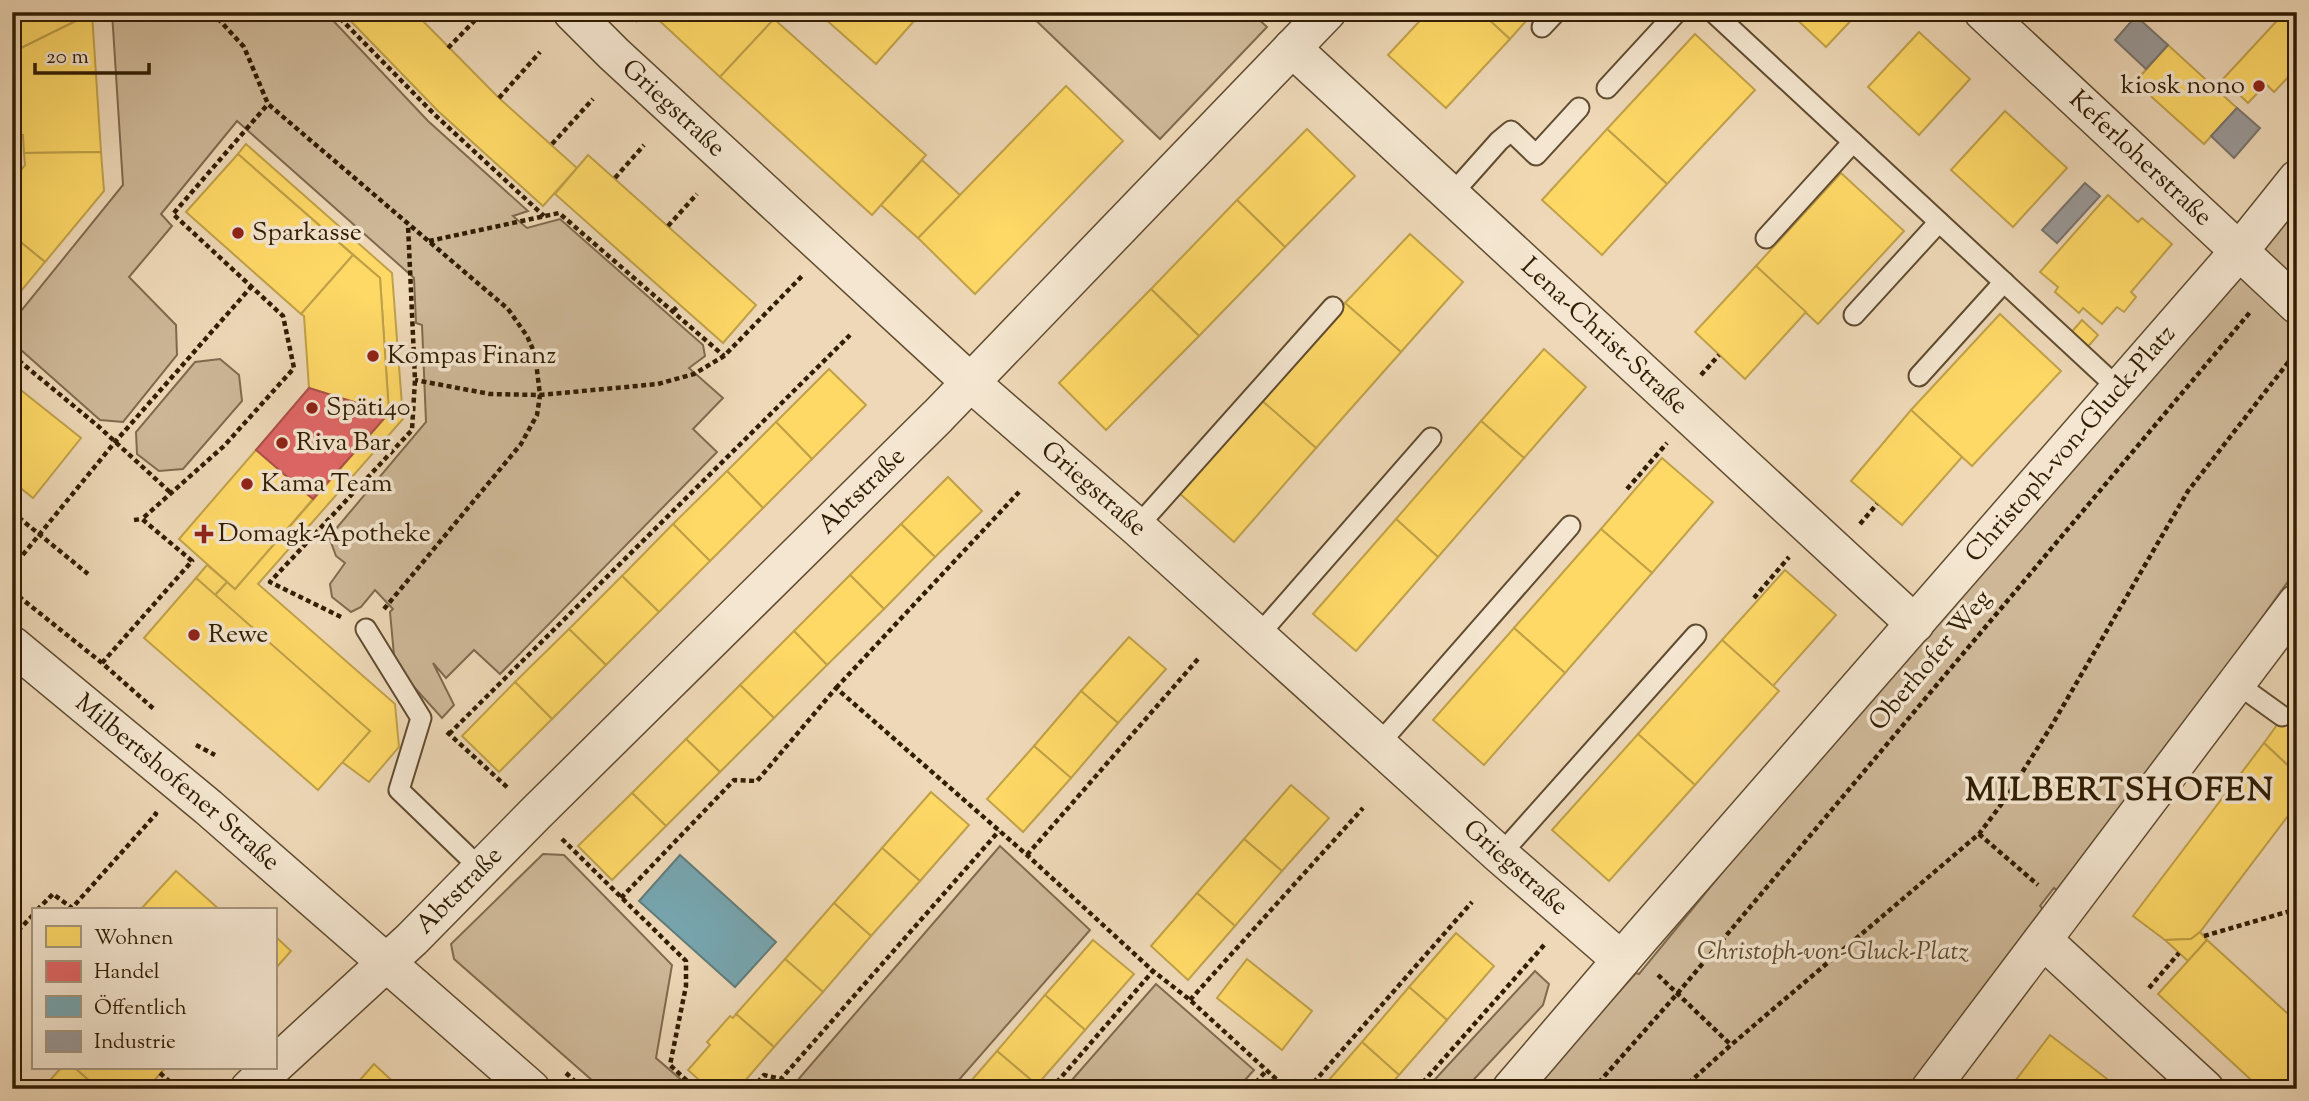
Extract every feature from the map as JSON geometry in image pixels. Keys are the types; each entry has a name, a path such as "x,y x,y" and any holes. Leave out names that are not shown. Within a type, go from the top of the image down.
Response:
{"street":[{"name":"Griegstraße","path":"572,12 614,54 970,382 1138,527 1500,855 1638,966"},
{"name":"Abtstraße","path":"276,1063 387,963 970,382 1327,12"},
{"name":"Keferloherstraße","path":"1983,12 2286,294"},
{"name":"Lena-Christ-Straße","path":"1292,48 1915,624"},
{"name":"Christoph-von-Gluck-Platz","path":"1511,1089 1638,966 1915,624 2240,250 2297,179"},
{"path":"1930,1089 2297,603"},
{"name":"Milbertshofener Straße","path":"12,645 208,807 531,1089"},
{"path":"2043,940 2205,1089"},
{"name":"Abtstraße","path":"249,1089 269,1070"}],"lane":[{"path":"1542,27 1556,12"},
{"path":"1607,88 1678,12"},
{"path":"1713,12 2119,389"},
{"path":"1451,195 1511,131 1536,155 1579,108"},
{"path":"1766,238 1853,142"},
{"path":"1854,315 1939,222"},
{"path":"1919,376 2004,282"},
{"path":"1138,527 1332,307"},
{"path":"1257,637 1431,438"},
{"path":"1378,746 1570,526"},
{"path":"366,629 421,718 399,790 481,869"},
{"path":"1500,855 1696,635"},
{"path":"2236,683 2282,716"}],"path":[{"path":"212,12 244,47 268,104 508,309 527,335 535,354 540,395 537,415 520,444 366,629 270,582 412,430 415,380 408,225"},
{"path":"334,12 435,115 544,216"},
{"path":"448,48 483,12"},
{"path":"634,22 643,12"},
{"path":"1776,12 1783,19"},
{"path":"499,98 540,52"},
{"path":"552,144 593,99"},
{"path":"134,520 142,519 224,446 294,368 283,316 173,214 268,104"},
{"path":"615,178 644,145"},
{"path":"668,226 697,194"},
{"path":"429,241 559,213 724,356"},
{"path":"415,380 490,394 540,395 658,384 695,374 724,356 827,251"},
{"path":"12,568 115,442 251,287"},
{"name":"Oberhofer Weg","path":"1593,1089 2286,294"},
{"path":"673,311 679,304"},
{"path":"449,734 850,335"},
{"path":"1682,1089 1979,834 2006,798 2052,725 2188,491 2297,351"},
{"path":"12,355 172,494"},
{"path":"1627,489 1661,450"},
{"path":"621,898 734,780 757,781 836,688 1019,492"},
{"path":"12,512 88,574"},
{"path":"102,663 192,561 142,519"},
{"path":"1754,598 1784,563"},
{"path":"1027,855 1198,659"},
{"path":"836,688 1027,855 1287,1089"},
{"path":"421,718 449,734 536,813 686,961 686,986 670,1065 696,1089"},
{"path":"191,742 215,755"},
{"path":"39,908 53,894 72,908 156,814 147,807"},
{"path":"1190,1000 1363,808"},
{"path":"752,1089 764,1075 781,1079 999,831"},
{"path":"1979,834 2065,908"},
{"path":"1308,1089 1472,902"},
{"path":"2204,936 2297,909"},
{"path":"12,937 32,916"},
{"path":"2126,1016 2179,953"},
{"path":"1417,1089 1534,957"},
{"path":"1638,966 1677,994 1731,1045"},
{"path":"1051,1089 1153,971"},
{"path":"1250,1089 1267,1070"},
{"path":"160,1073 178,1089"}],"green space":[{"path":"112,12 325,12 428,121 528,211 513,216 527,228 560,219 703,345 705,356 689,368 723,398 693,429 717,452 500,674 474,650 446,678 433,663 454,705 442,718 395,666 390,612 393,609 375,590 361,607 351,612 332,597 330,584 345,563 336,556 329,537 426,422 422,325 416,323 414,278 237,121 161,214 172,226 129,277 176,325 177,355 123,422 100,420 12,342 12,322 123,185"},
{"path":"1027,12 1251,12 1267,27 1160,139"},
{"name":"Christoph-von-Gluck-Platz","path":"2297,199 2297,569 2062,895 2054,888 2040,906 2045,911 1907,1089 1532,1089 1636,973 1639,974 2119,389"},
{"path":"220,359 239,375 242,401 183,469 159,471 137,454 136,432 195,362"},
{"path":"1000,846 1090,930 951,1089 790,1089"},
{"path":"543,854 564,855 672,965 656,1058 692,1089 602,1089 454,959 451,944"},
{"path":"1535,971 1549,984 1543,1005 1465,1089 1426,1089"},
{"path":"1156,984 1254,1070 1237,1089 1064,1089"}],"building: Wohnen":[{"path":"12,12 92,13 19,49 12,44"},
{"path":"342,12 414,12 499,98 577,168 543,206 438,111"},
{"path":"650,12 767,12 774,19 720,77"},
{"path":"829,12 922,12 876,64 824,18"},
{"path":"1428,12 1481,12 1510,39 1446,108 1388,55"},
{"path":"1481,12 1534,12 1510,39"},
{"path":"1789,12 1859,12 1826,47"},
{"path":"2285,12 2297,12 2297,68 2274,92 2266,84 2248,103 2223,79"},
{"path":"92,13 101,152 24,153 23,135 16,135 14,107 21,106 19,49"},
{"path":"774,19 926,155 872,215 720,77"},
{"path":"1919,32 1970,79 1919,135 1868,87"},
{"path":"1695,34 1755,90 1667,184 1607,129"},
{"path":"2168,45 2237,108 2204,144 2135,82"},
{"path":"1066,86 1123,141 975,294 918,238"},
{"path":"2005,111 2067,168 2013,227 1951,170"},
{"path":"1307,129 1355,176 1285,247 1237,200"},
{"path":"1607,129 1667,184 1602,255 1542,200"},
{"path":"246,144 392,273 403,419 258,584 395,704 399,747 369,782 342,762 370,731 215,595 227,582 235,589 389,413 380,278 238,154"},
{"path":"101,152 104,191 45,262 12,235 12,177 14,179 25,165 24,153"},
{"path":"238,154 353,255 301,314 186,212"},
{"path":"588,155 756,305 723,343 555,194"},
{"path":"922,160 960,195 918,238 881,205"},
{"path":"1841,173 1904,231 1818,324 1756,266"},
{"path":"2108,195 2138,222 2142,218 2172,244 2131,292 2136,297 2124,312 2117,307 2102,324 2083,308 2079,313 2055,292 2058,287 2040,272"},
{"path":"1237,200 1285,247 1199,336 1151,289"},
{"path":"1410,234 1463,282 1401,352 1345,303"},
{"path":"12,235 45,262 12,302"},
{"path":"353,255 380,278 389,413 309,388 304,316 301,314"},
{"path":"1756,266 1806,312 1745,379 1695,332"},
{"path":"1151,289 1199,336 1106,430 1059,383"},
{"path":"1345,303 1401,352 1316,448 1260,399"},
{"path":"2000,314 2061,371 1972,466 1911,410"},
{"path":"2082,320 2098,335 2086,349 2069,335"},
{"path":"1544,349 1586,387 1524,458 1481,421"},
{"path":"829,369 866,405 812,459 776,422"},
{"path":"12,383 81,438 33,498 12,481"},
{"path":"1260,399 1316,448 1234,542 1178,492"},
{"path":"1911,410 1962,457 1902,525 1851,481"},
{"path":"1481,421 1524,458 1438,557 1396,519"},
{"path":"776,422 812,459 763,508 727,471"},
{"path":"256,450 313,499 235,589 179,539"},
{"path":"1662,458 1713,502 1652,573 1601,529"},
{"path":"727,471 763,508 710,561 673,524"},
{"path":"948,477 982,511 935,557 901,524"},
{"path":"1396,519 1438,557 1356,651 1313,614"},
{"path":"673,524 710,561 659,612 622,576"},
{"path":"901,524 935,557 884,609 850,575"},
{"path":"1601,529 1652,573 1565,673 1514,628"},
{"path":"207,565 227,582 215,595 196,578"},
{"path":"1785,570 1836,615 1773,686 1722,640"},
{"path":"850,575 884,609 827,665 794,631"},
{"path":"622,576 659,612 606,665 569,629"},
{"path":"196,578 370,731 318,790 144,638"},
{"path":"1514,628 1565,673 1484,765 1433,720"},
{"path":"569,629 606,665 552,719 515,682"},
{"path":"794,631 827,665 774,718 740,685"},
{"path":"1129,637 1166,669 1118,723 1081,691"},
{"path":"1722,640 1779,691 1695,785 1638,734"},
{"path":"515,682 552,719 499,772 462,736"},
{"path":"740,685 774,718 720,772 686,739"},
{"path":"1081,691 1118,723 1071,778 1034,746"},
{"path":"2297,697 2297,774 2264,743"},
{"path":"1638,734 1695,785 1609,881 1552,830"},
{"path":"686,739 720,772 666,826 632,793"},
{"path":"2264,743 2297,774 2297,804 2200,932 2191,939 2165,940 2133,916"},
{"path":"1034,746 1071,778 1023,832 987,799"},
{"path":"1291,785 1329,818 1282,871 1244,839"},
{"path":"931,792 969,825 920,881 882,848"},
{"path":"632,793 666,826 612,880 578,846"},
{"path":"1244,839 1282,871 1235,926 1197,893"},
{"path":"882,848 920,881 871,936 834,903"},
{"path":"176,871 218,908 142,908"},
{"path":"1197,893 1235,926 1188,980 1151,946"},
{"path":"834,903 871,936 823,992 785,959"},
{"path":"2200,932 2207,940 2188,961 2165,940 2191,939"},
{"path":"1456,933 1494,966 1447,1020 1409,987"},
{"path":"276,937 291,951 276,968"},
{"path":"1093,940 1134,974 1085,1030 1045,995"},
{"path":"2207,940 2297,1022 2297,1089 2261,1089 2158,994"},
{"path":"785,959 823,992 774,1047 736,1014"},
{"path":"1247,959 1312,1011 1282,1050 1217,998"},
{"path":"1409,987 1447,1020 1399,1075 1362,1042"},
{"path":"1045,995 1085,1030 1037,1085 997,1051"},
{"path":"736,1014 774,1047 738,1089 709,1089 688,1070 710,1045 707,1042 730,1016 733,1018"},
{"path":"2050,1035 2107,1079 2100,1089 2009,1089"},
{"path":"1362,1042 1399,1075 1387,1089 1321,1089"},
{"path":"997,1051 1037,1085 1034,1089 964,1089"},
{"path":"374,1064 401,1089 352,1089"},
{"path":"59,1070 77,1070 99,1089 42,1089"},
{"path":"77,1070 163,1070 147,1089 99,1089"}],"building: Handel":[{"path":"309,388 389,413 313,499 256,450"}],"building: Öffentlich":[{"path":"680,855 776,942 735,987 639,901"}],"building: Industrie":[{"path":"2136,16 2168,45 2146,69 2115,40"},
{"path":"2237,108 2260,128 2234,158 2211,136"},
{"path":"2085,183 2100,196 2057,243 2042,230"}],"place":[{"name":"kiosk nono","path":"2259,86"},
{"name":"Sparkasse","path":"238,233"},
{"name":"Kompas Finanz","path":"373,356"},
{"name":"Späti40","path":"312,408"},
{"name":"Riva Bar","path":"282,443"},
{"name":"Kama Team","path":"247,484"},
{"name":"Domagk-Apotheke","path":"204,534"},
{"name":"Rewe","path":"194,635"}],"district":[{"name":"MILBERTSHOFEN","path":"2120,792"}]}
